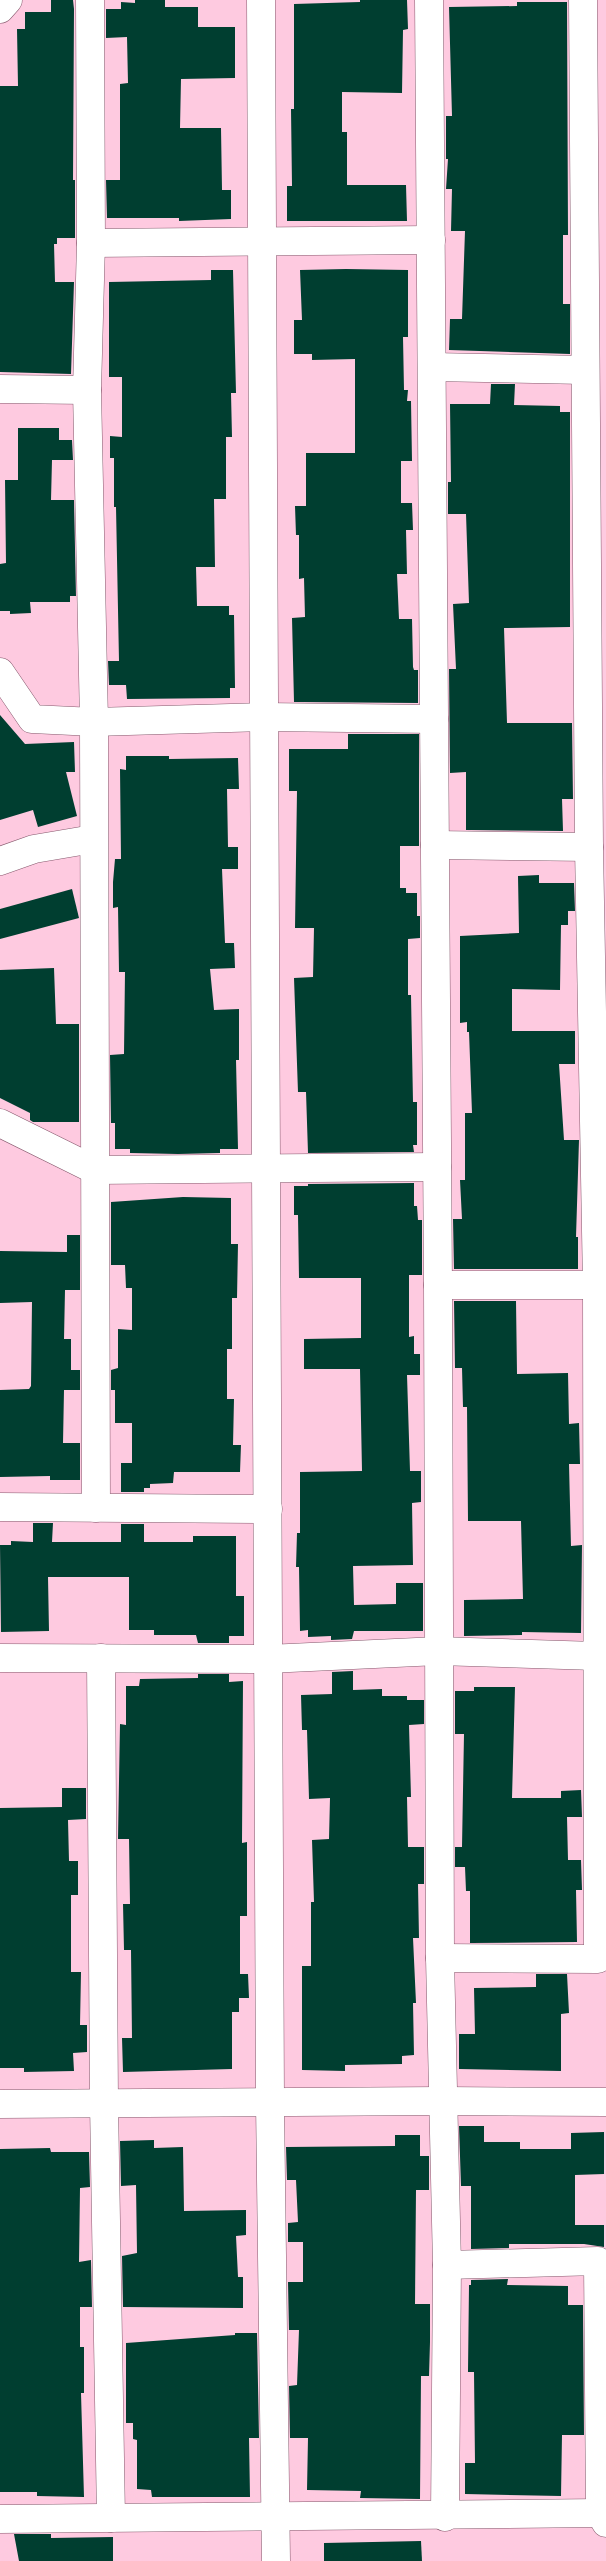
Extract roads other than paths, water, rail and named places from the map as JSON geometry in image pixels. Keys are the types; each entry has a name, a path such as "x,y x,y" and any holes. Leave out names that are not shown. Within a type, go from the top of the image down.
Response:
{"street":[{"path":"0,9 8,0"},
{"path":"90,0 91,243 87,390 94,722 96,1508"},
{"path":"260,0 270,2103 276,2561"},
{"path":"429,0 438,1285 440,1958 447,2264 445,2516"},
{"path":"440,1958 598,1959 596,1656 597,1285 589,847 583,0"},
{"path":"91,243 430,240"},
{"path":"432,368 585,370"},
{"path":"0,389 87,390"},
{"path":"0,672 32,719 94,722 264,717 434,719"},
{"path":"0,861 34,849 93,839"},
{"path":"435,845 589,847"},
{"path":"0,1123 95,1170 437,1167"},
{"path":"438,1285 597,1285"},
{"path":"0,1507 268,1509"},
{"path":"0,1658 268,1659 438,1651 596,1656"},
{"path":"101,1658 104,2103 111,2518"},
{"path":"0,2104 442,2101 606,2102"},
{"path":"0,2519 445,2516 603,2518 598,2261 447,2264"}]}
